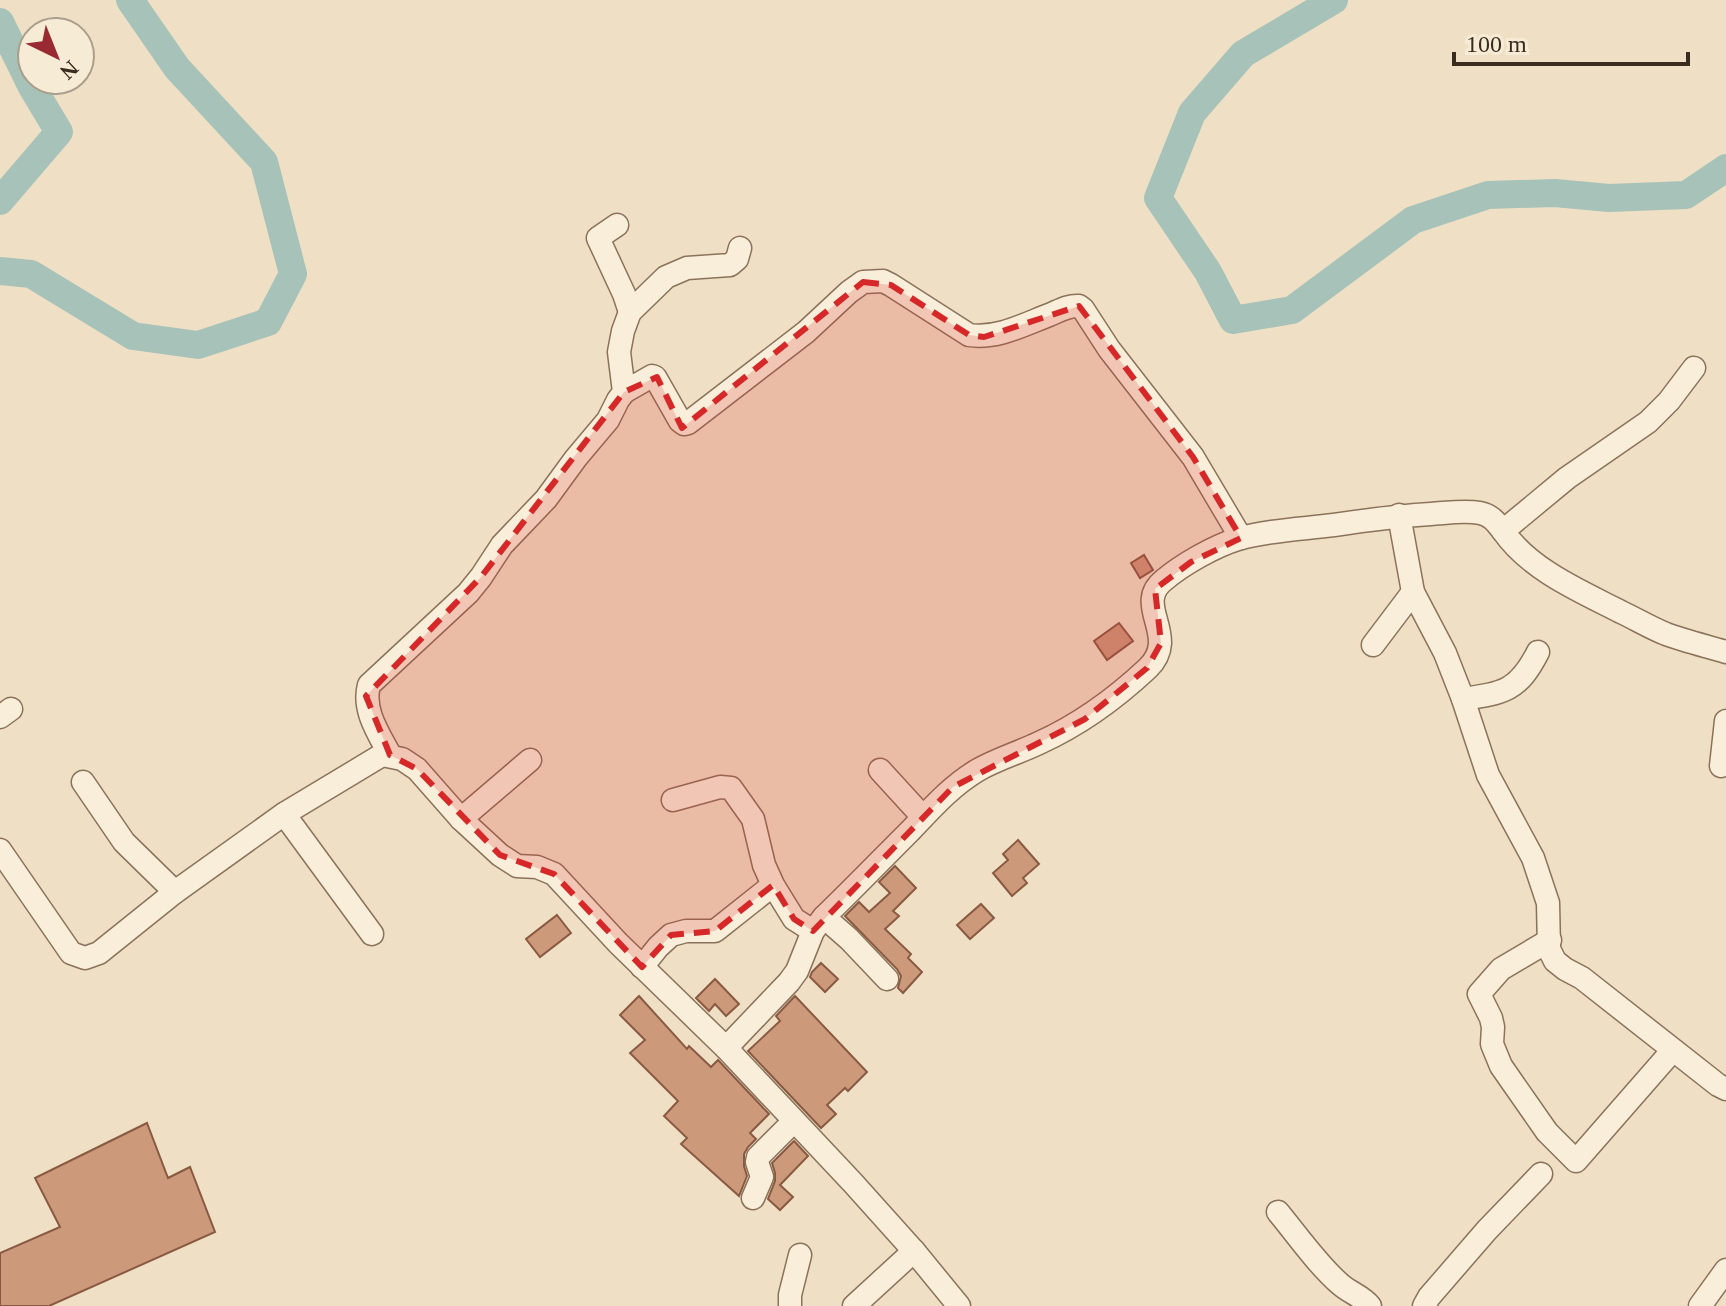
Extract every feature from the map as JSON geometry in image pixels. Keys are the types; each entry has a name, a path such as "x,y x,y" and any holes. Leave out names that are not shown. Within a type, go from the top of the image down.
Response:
{"street":[{"path":"617,225 598,238 630,312"},
{"path":"624,392 619,352 630,312 666,277 687,268 730,265 737,259 740,248"},
{"path":"390,755 369,711 366,696 369,685 468,593 502,545 546,499 608,420 624,392 655,377 680,421 688,423 784,350 863,282 883,281 969,335 984,337 1003,333 1067,307 1079,306 1193,457 1241,538"},
{"path":"1503,531 1567,478 1648,422 1694,368"},
{"path":"726,1048 789,982 818,924 953,787 977,770 1040,743 1085,719 1155,661 1160,652 1160,635 1153,614 1155,589 1191,562 1228,543 1241,538 1399,515 1480,513 1494,520 1511,542 1552,575 1583,593 1666,634 1726,652"},
{"path":"1399,515 1413,592 1445,653 1488,775 1533,858 1548,903 1549,949 1555,961 1582,978 1726,1089"},
{"path":"1373,645 1413,592"},
{"path":"1463,699 1507,690 1530,668 1538,652"},
{"path":"1721,766 1726,721"},
{"path":"0,850 71,953 85,958 99,953 175,892 284,814 382,755 402,759 417,769 461,819 500,855 517,866 537,867 554,874 618,943 726,1048 853,1183 959,1306"},
{"path":"461,819 530,760"},
{"path":"880,770 923,817"},
{"path":"83,782 124,842 175,892"},
{"path":"673,800 720,787 731,788 753,819 764,865 794,919 818,924 849,939 887,979"},
{"path":"284,814 372,934"},
{"path":"642,967 671,935 686,931 715,931 773,885"},
{"path":"1550,940 1501,969 1479,994 1491,1018 1492,1044 1501,1066 1547,1132 1576,1161 1673,1050"},
{"path":"753,1198 762,1177 758,1157 794,1121"},
{"path":"1424,1306 1487,1230 1541,1174"},
{"path":"1278,1212 1333,1278 1370,1306"},
{"path":"854,1306 914,1251"},
{"path":"790,1306 800,1255"},
{"path":"1700,1306 1726,1270"}],"highlighted area":[{"path":"863,282 891,285 969,335 984,337 1079,306 1193,457 1241,538 1191,562 1155,589 1161,643 1147,668 1085,719 953,787 813,931 794,919 773,885 715,931 671,935 642,967 554,874 500,855 417,769 390,755 366,696 481,577 624,392 657,377 682,428"}],"building":[{"path":"1144,555 1153,570 1140,578 1131,563"},
{"path":"1119,623 1133,641 1107,660 1094,641"},
{"path":"1018,840 1039,864 1023,878 1027,883 1012,896 993,873 1008,860 1003,854"},
{"path":"895,866 916,888 893,911 899,916 885,929 911,954 908,958 922,972 903,993 898,988 901,976 897,969 845,916 859,902 869,912 890,893 879,882"},
{"path":"981,904 994,918 970,939 957,925"},
{"path":"557,915 571,933 540,957 526,939"},
{"path":"821,963 838,979 825,992 810,977"},
{"path":"715,979 739,1004 726,1016 715,1004 709,1011 696,998"},
{"path":"639,996 687,1049 689,1046 711,1067 718,1060 769,1114 750,1133 756,1139 744,1154 747,1176 739,1196 681,1144 687,1138 664,1116 678,1101 630,1053 645,1040 620,1015"},
{"path":"795,996 867,1072 848,1091 845,1088 827,1105 836,1114 821,1128 748,1051 780,1021 776,1016"},
{"path":"147,1123 168,1178 190,1167 215,1232 49,1306 0,1306 0,1253 60,1227 35,1178"},
{"path":"794,1141 808,1156 780,1185 793,1197 780,1210 768,1199 775,1181 772,1163"}],"waterway":[{"path":"0,271 31,274 133,336 198,345 268,322 293,274 264,162 177,68 130,0"},
{"path":"1334,0 1243,54 1192,113 1158,198 1208,272 1233,320 1292,310 1413,220 1488,195 1555,193 1609,198 1686,195 1726,168"},
{"path":"0,22 32,87 59,132 0,201"}]}
